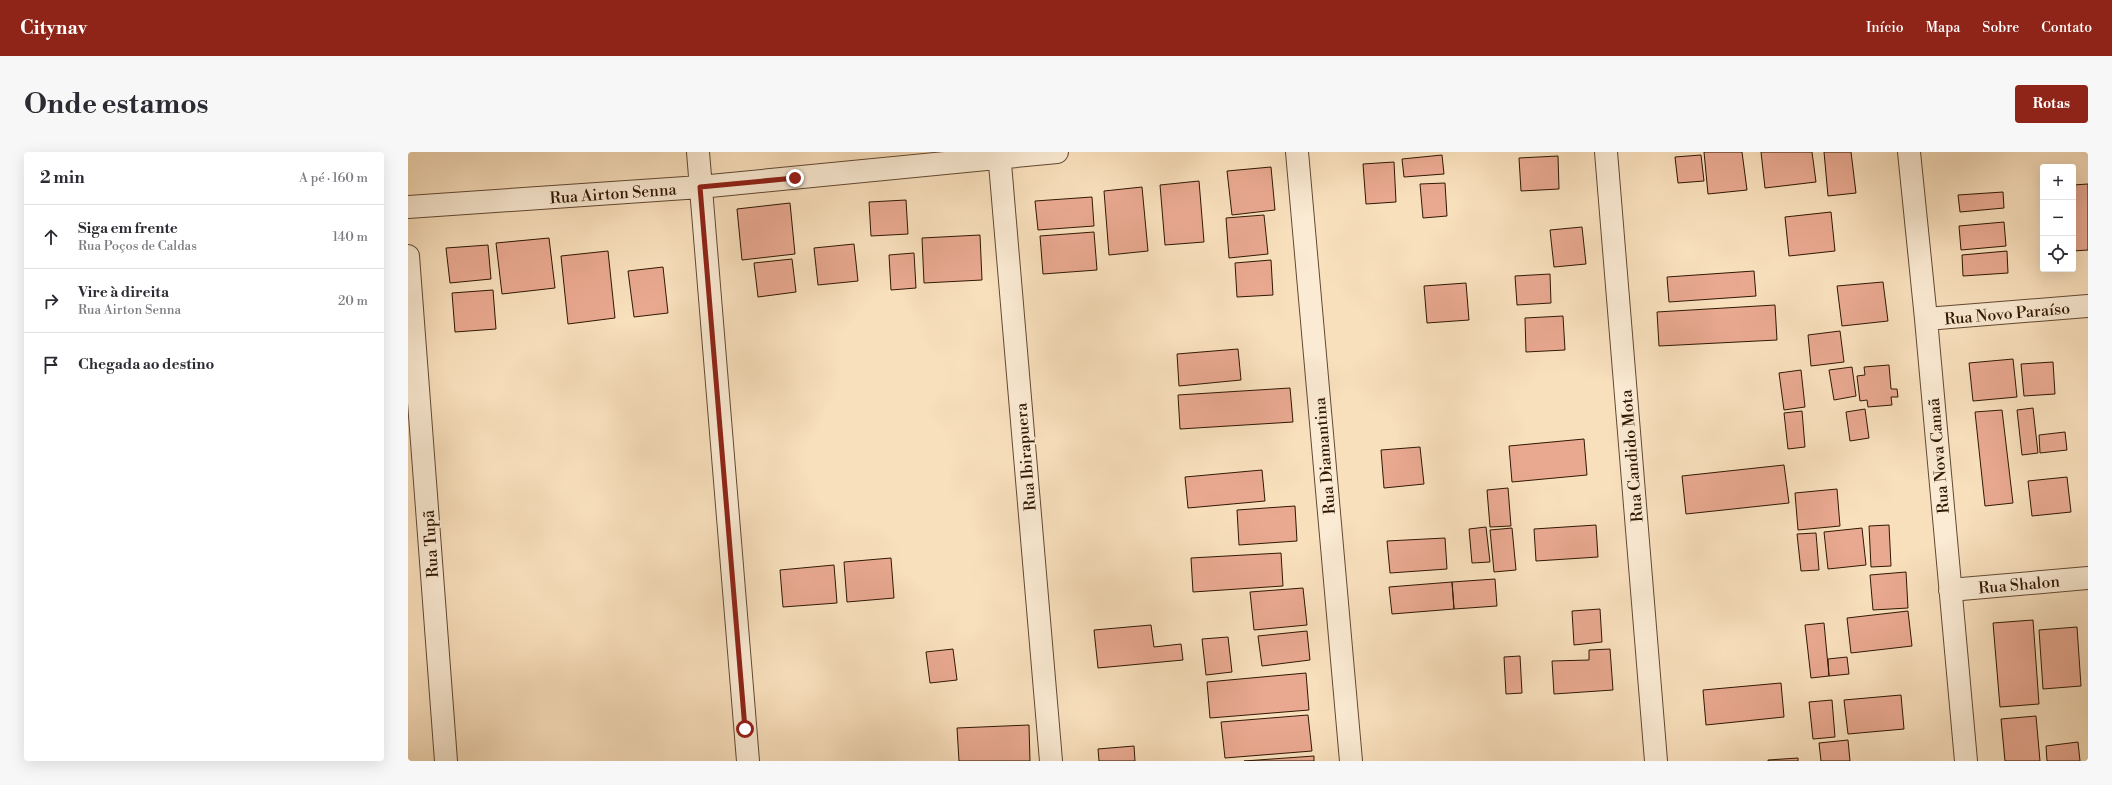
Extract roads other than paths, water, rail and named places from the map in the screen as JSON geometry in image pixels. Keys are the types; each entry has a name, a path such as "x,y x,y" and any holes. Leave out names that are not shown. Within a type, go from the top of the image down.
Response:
{"street":[{"path":"698,152 748,761"},
{"name":"Rua Airton Senna","path":"408,207 700,187 1000,155 1057,152"},
{"name":"Rua Diamantina","path":"1297,152 1351,761"},
{"name":"Rua Candido Mota","path":"1606,152 1656,761"},
{"name":"Rua Nova Canaã","path":"1909,152 1926,319 1966,761"},
{"name":"Rua Ibirapuera","path":"1000,155 1051,761"},
{"name":"Rua Tupã","path":"408,256 446,761"},
{"name":"Rua Novo Paraíso","path":"1926,319 2088,306"},
{"name":"Rua Shalon","path":"1950,590 2088,578"}]}
